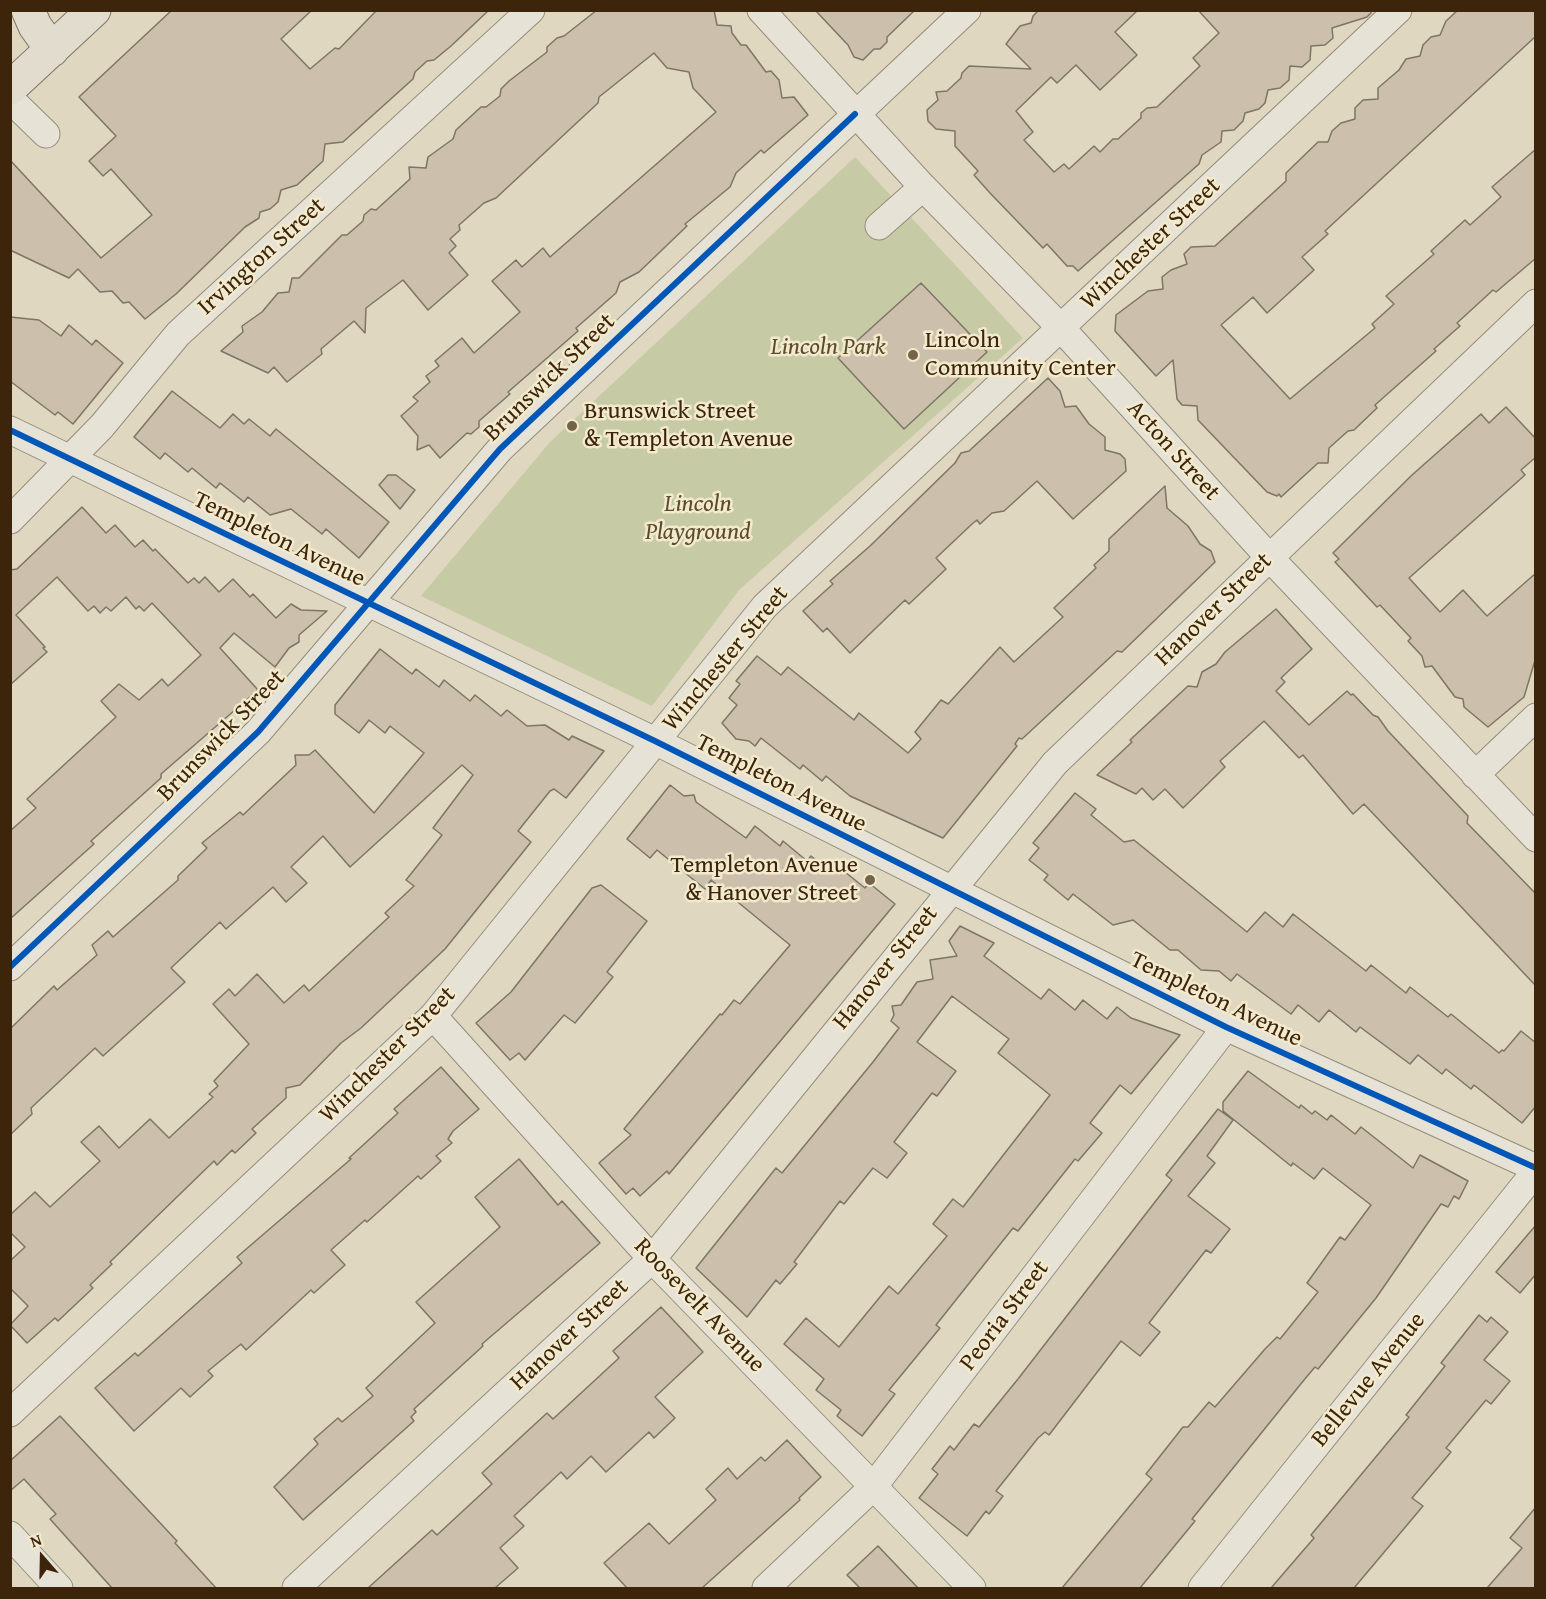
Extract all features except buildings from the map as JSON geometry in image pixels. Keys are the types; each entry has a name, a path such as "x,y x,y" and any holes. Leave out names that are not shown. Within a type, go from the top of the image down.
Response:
{"main road":[{"path":"28,10 35,26 52,50"},
{"path":"10,88 94,10"}],"street":[{"name":"Irvington Street","path":"10,520 71,460 178,334 531,10"},
{"name":"Acton Street","path":"761,10 923,187 1062,328 1268,556 1536,838"},
{"name":"Brunswick Street","path":"10,967 258,732 500,449 967,10"},
{"name":"Winchester Street","path":"10,1413 433,1016 765,606 1398,10"},
{"path":"10,99 46,134"},
{"path":"879,226 923,187"},
{"name":"Hanover Street","path":"296,1588 652,1259 950,889 1055,763 1268,556 1536,303"},
{"name":"Templeton Avenue","path":"10,430 657,742 1226,1027 1536,1170"},
{"path":"1475,775 1536,717"},
{"name":"Roosevelt Avenue","path":"433,1016 652,1259 972,1588"},
{"name":"Peoria Street","path":"766,1588 873,1487 1226,1027"},
{"name":"Bellevue Avenue","path":"1202,1588 1536,1170"},
{"path":"10,1535 59,1588"}],"green space":[{"name":"Lincoln Park","path":"855,157 1023,338 739,590 652,706 421,596 550,442"}],"cycle path":[{"path":"10,967 258,732 500,449 855,114"},
{"path":"10,430 657,742 1226,1027 1536,1168"}],"place":[{"name":"Lincoln Community Center","path":"913,355"},
{"name":"Brunswick Street & Templeton Avenue","path":"572,426"},
{"name":"Templeton Avenue & Hanover Street","path":"870,880"}],"park label":[{"name":"Lincoln Playground","path":"698,519"}]}
